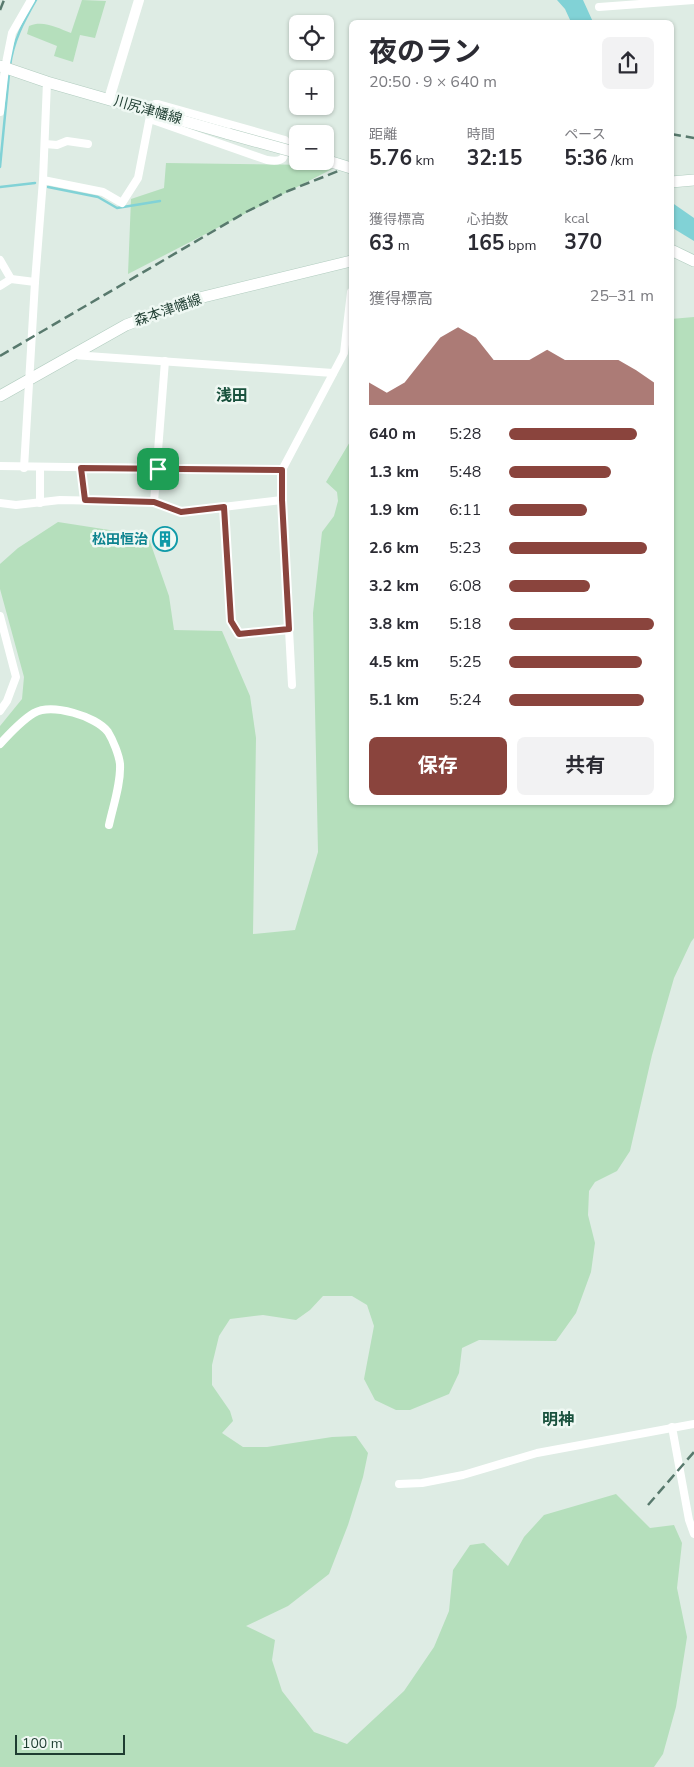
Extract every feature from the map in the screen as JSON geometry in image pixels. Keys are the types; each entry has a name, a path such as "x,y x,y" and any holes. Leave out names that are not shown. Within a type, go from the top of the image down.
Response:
{"main road":[{"name":"川尻津幡線","path":"7,68 47,82 109,99 150,115 289,151"},
{"path":"334,163 349,167"},
{"path":"674,182 694,180"},
{"path":"674,251 694,261"},
{"name":"森本津幡線","path":"0,396 126,325 195,299 349,261"}],"street":[{"path":"0,112 12,33 31,0"},
{"path":"109,99 139,0"},
{"path":"599,7 694,0"},
{"path":"24,468 43,180 47,82"},
{"path":"43,180 103,192 122,203 138,178 150,115 155,104 285,140 287,143 286,155 276,161 267,160 150,115"},
{"path":"45,144 56,145 67,141 88,144"},
{"path":"0,260 11,280"},
{"path":"0,286 11,280 35,282"},
{"path":"292,686 282,470 344,353 349,309"},
{"path":"70,355 333,373"},
{"path":"154,502 165,362"},
{"path":"0,466 24,468 282,470"},
{"path":"40,468 40,503"},
{"path":"81,468 85,500"},
{"path":"0,503 16,505 60,500 154,502 181,512 282,500"},
{"path":"224,507 231,621 239,634 289,629"},
{"path":"0,616 16,677 7,700 0,711"},
{"path":"0,744 35,713 48,708 66,710 99,724 108,732 120,763 119,777 109,824"},
{"path":"399,1484 422,1483 455,1476 537,1453 694,1424"},
{"path":"672,1427 689,1520 694,1534"}],"green space":[{"path":"82,0 106,1 95,38 80,35 73,62 54,56 57,46 27,34 29,26 35,24 50,25 71,33"},
{"path":"166,163 289,165 289,170 330,170 128,274 131,199 164,188"},
{"path":"694,317 694,938 674,978 652,1055 630,1151 617,1171 595,1182 589,1191 588,1215 595,1243 591,1272 576,1313 556,1341 479,1340 462,1348 459,1373 449,1394 410,1410 396,1410 375,1400 364,1379 374,1326 367,1305 352,1296 323,1296 310,1310 296,1320 263,1315 230,1319 219,1336 212,1365 212,1385 230,1411 233,1421 222,1433 243,1447 267,1447 332,1437 356,1436 368,1453 363,1477 348,1525 329,1574 288,1606 246,1626 275,1640 272,1660 282,1691 314,1732 347,1744 404,1691 434,1647 449,1611 453,1570 470,1545 484,1543 508,1566 524,1537 544,1515 616,1494 650,1528 674,1525 682,1543 677,1588 687,1637 676,1707 663,1754 654,1767 0,1767 0,726 22,699 24,677 0,589 0,564 18,548 58,522 148,536 169,596 174,630 222,631 250,696 256,738 253,934 295,930 318,852 313,613 322,532 334,516 338,501 337,492 326,482 349,443 349,805 674,805 674,319"}],"water":[{"path":"557,0 583,0 592,20 570,20 565,9"},
{"path":"674,204 694,218 694,241 674,229"}],"waterway":[{"path":"10,66 16,40 36,0"},
{"path":"0,167 9,74"},
{"path":"0,187 35,183"},
{"path":"48,187 98,197 117,208 160,201"}],"railway":[{"path":"0,10 4,0"},
{"path":"674,135 694,138"},
{"path":"0,356 246,212 288,191 349,167"},
{"path":"648,1505 694,1452"}],"place":[{"name":"松田恒治","path":"165,539"}],"district":[{"name":"浅田","path":"232,396"},
{"name":"明神","path":"558,1420"}],"route":[{"path":"81,468 158,469 282,470 289,629 239,634 231,621 224,507 181,512 154,502 85,500 81,468"}]}
